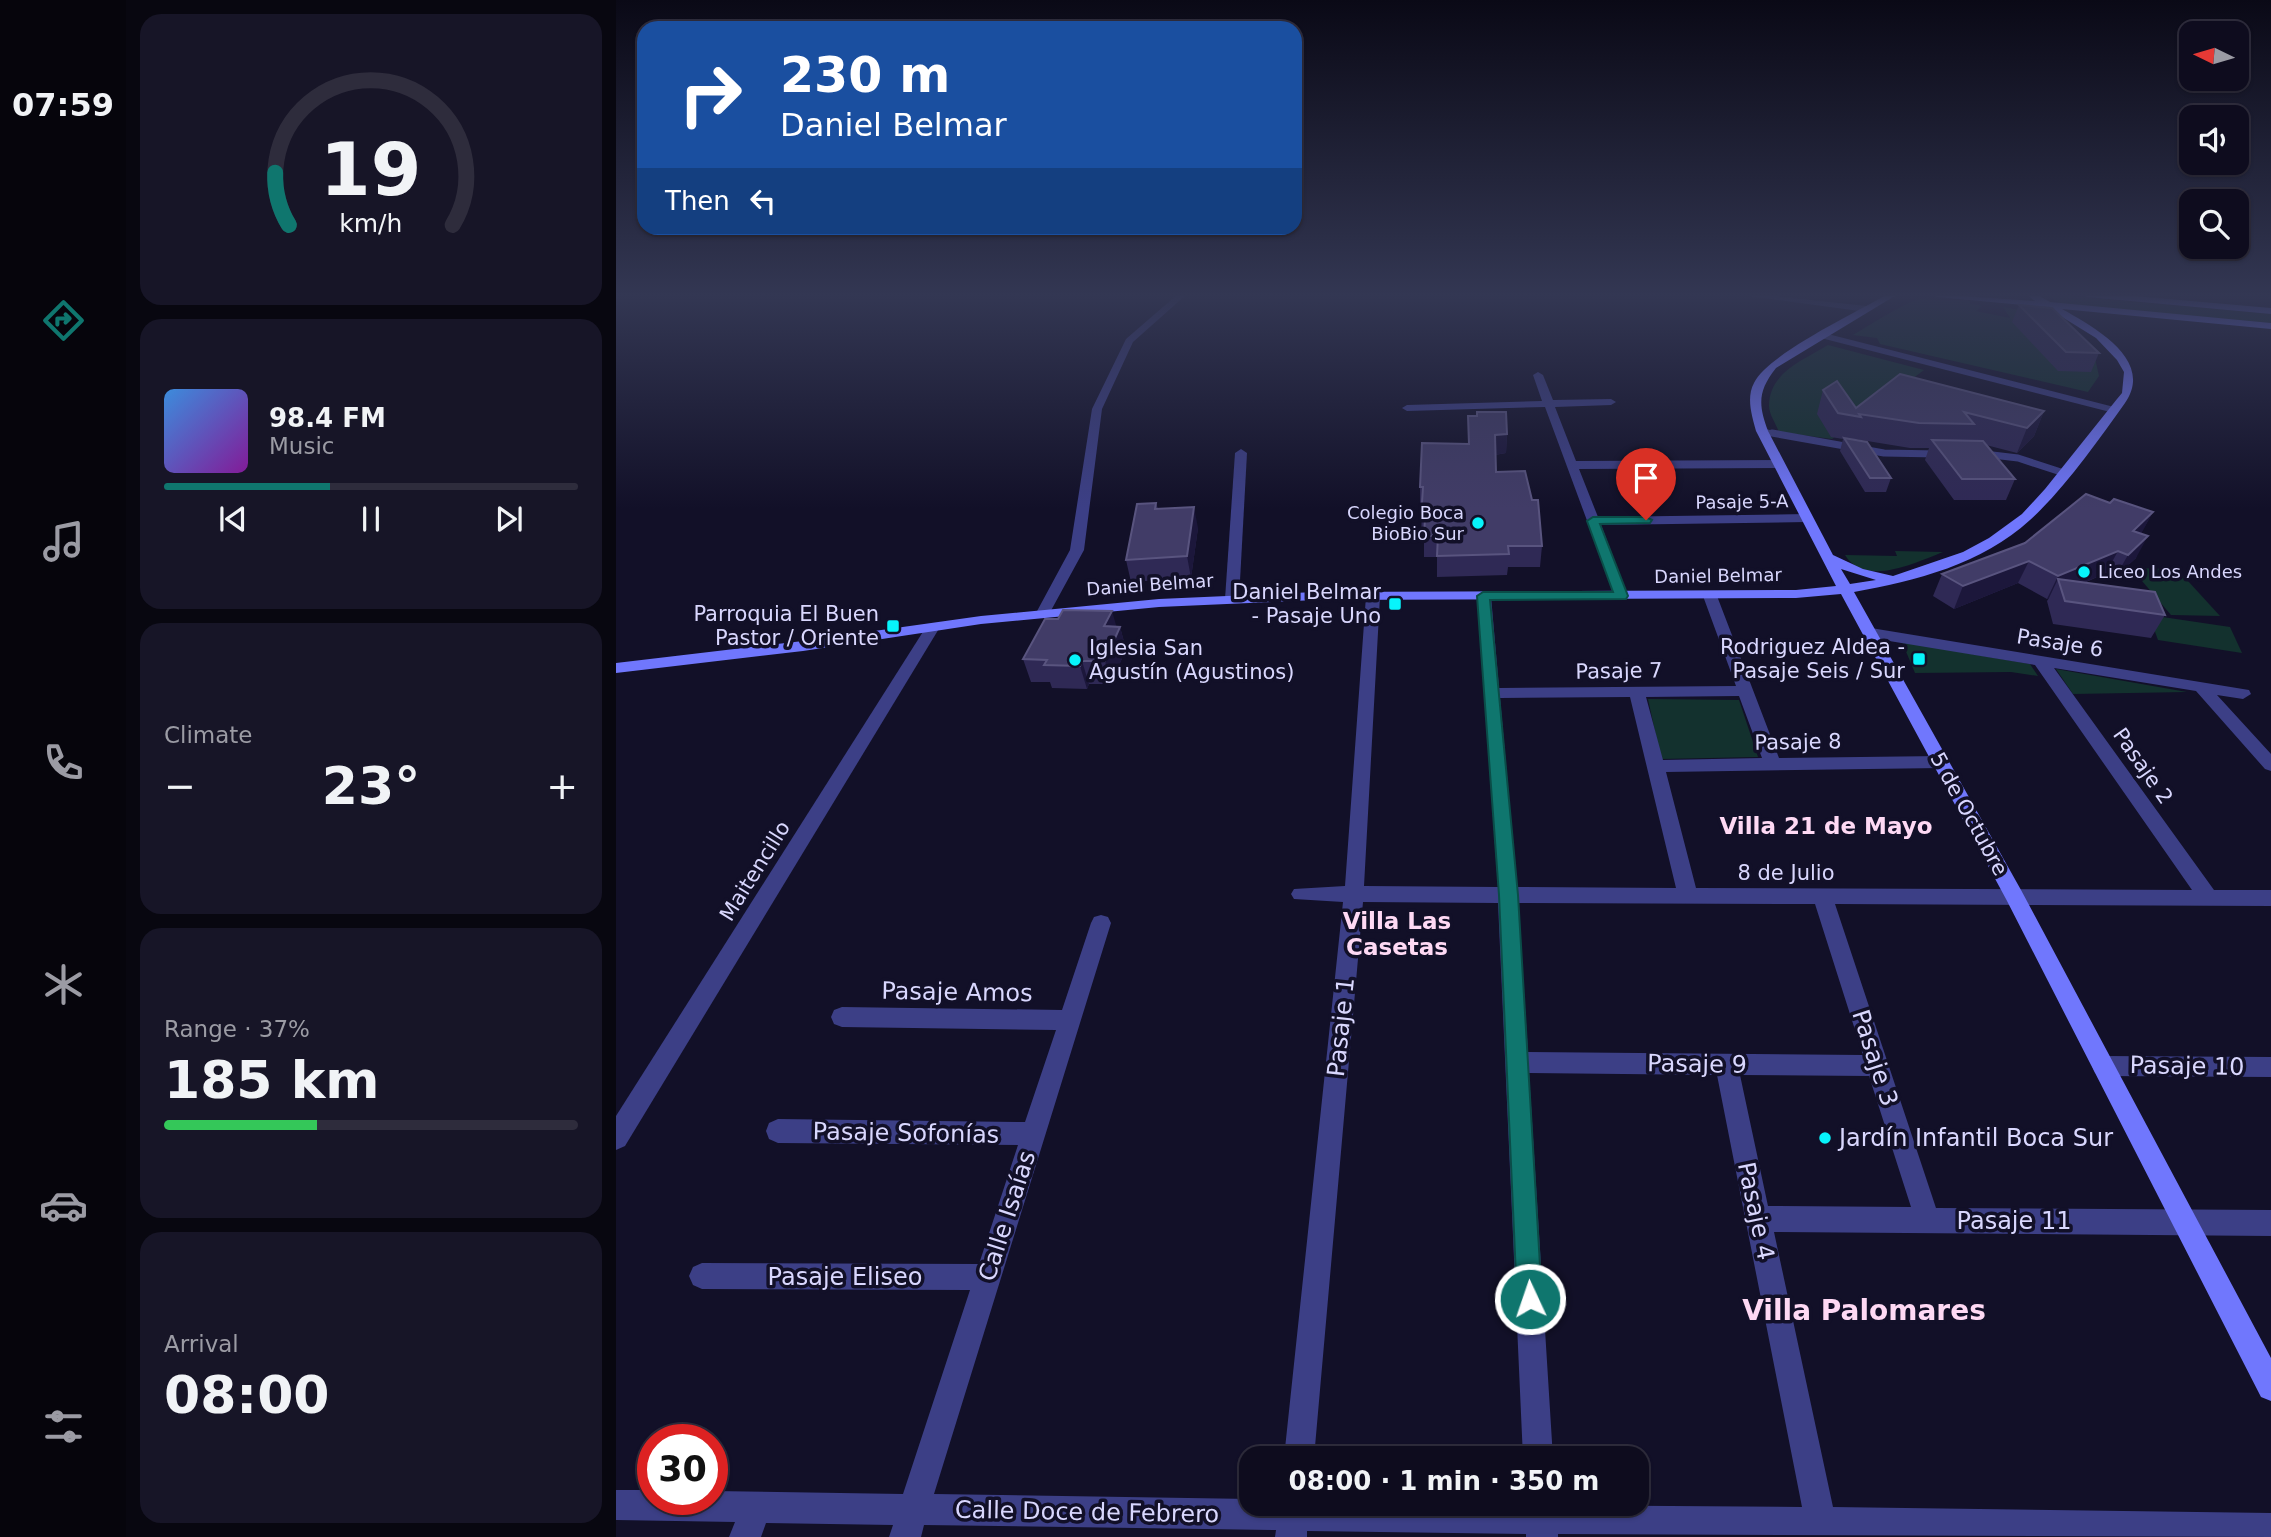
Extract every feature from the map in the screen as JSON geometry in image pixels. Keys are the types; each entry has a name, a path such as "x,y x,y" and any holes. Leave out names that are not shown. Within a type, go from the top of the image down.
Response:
{"main road":[{"name":"5 de Octubre","path":"1772,366 1759,383 1755,403 1762,431 1778,464 2014,896 2271,1387"},
{"name":"Daniel Belmar","path":"616,668 1043,613 1232,599 1804,594 1896,579 1955,559 2001,536 2029,515 2114,410 2129,387 2130,376 2127,366"},
{"path":"1828,558 1859,572 1896,579"}],"street":[{"name":"Daniel Belmar","path":"1043,613 1077,551 1097,409 1117,366"},
{"path":"1940,366 2114,410"},
{"path":"1538,375 1621,596"},
{"path":"1407,408 1611,402"},
{"path":"1232,599 1241,453"},
{"path":"1572,465 1778,464"},
{"name":"Pasaje 5-A","path":"1593,521 1807,519"},
{"name":"Pasaje 1","path":"1300,1446 1354,894 1373,596"},
{"path":"1483,596 1508,895 1537,1446"},
{"path":"1710,596 1773,765"},
{"name":"Maitencillo","path":"617,1134 933,627"},
{"name":"Pasaje 6","path":"1871,633 2243,694"},
{"name":"Pasaje 2","path":"2040,660 2208,897"},
{"path":"2201,687 2271,765"},
{"name":"Pasaje 7","path":"1492,693 1746,691"},
{"path":"1637,692 1688,895"},
{"name":"Pasaje 8","path":"1656,766 1941,762"},
{"name":"8 de Julio","path":"1301,894 2271,898"},
{"name":"Pasaje 3","path":"1822,896 1928,1221"},
{"name":"Calle Isaías","path":"909,1523 1101,923"},
{"name":"Pasaje Amos","path":"842,1017 1070,1020"},
{"name":"Pasaje 9","path":"1517,1062 1877,1066"},
{"name":"Pasaje 4","path":"1726,1064 1821,1522"},
{"name":"Pasaje 10","path":"2102,1066 2271,1067"},
{"name":"Pasaje Sofonías","path":"778,1131 1034,1134"},
{"name":"Pasaje 11","path":"1758,1219 2271,1223"},
{"name":"Pasaje Eliseo","path":"702,1276 988,1278"},
{"name":"Calle Doce de Febrero","path":"616,1505 757,1507 909,1523 1293,1518 1821,1522 2034,1531 2271,1528"},
{"path":"745,1537 757,1507"}],"lane":[{"path":"1762,431 1884,453 1949,454"},
{"path":"1872,459 1872,455 1884,453"},
{"path":"1975,454 2018,458 2064,473"}],"green space":[{"path":"1793,366 1908,366 1924,370 1832,439 1779,432 1771,416 1771,394 1775,384"},
{"path":"1974,366 2097,366 2099,376 2088,392"},
{"path":"1895,551 1943,552 1906,566 1878,571 1865,570 1854,565 1845,555 1897,556"},
{"path":"2131,568 2177,569 2220,616 2171,615"},
{"path":"2149,615 2230,627 2242,653 2158,640"},
{"path":"1902,642 2030,664 2038,676 2011,672 1915,673"},
{"path":"2056,669 2187,692 2073,694"},
{"path":"1648,699 1739,700 1758,757 1661,759"}],"building":[{"path":"1900,374 2044,411 2027,428 1964,412 1974,424 1919,423 1838,413 1823,390 1837,381 1856,408"},
{"name":"Colegio Boca BioBio Sur","path":"1477,412 1506,412 1507,434 1495,435 1496,472 1525,471 1532,500 1538,500 1542,546 1508,546 1509,554 1437,556 1438,536 1424,536 1425,518 1421,518 1422,443 1469,444 1468,416 1477,416"},
{"path":"1844,438 1867,442 1891,478 1870,478"},
{"path":"1932,440 1983,441 2015,479 1962,479"},
{"path":"2086,494 2110,503 2114,499 2153,512 2133,531 2148,536 2128,555 2118,551 2058,576 2029,561 1963,586 1942,574 2025,543"},
{"path":"1156,503 1155,509 1194,507 1187,556 1126,560 1137,504"},
{"path":"2058,579 2155,592 2165,615 2065,601"},
{"path":"1063,610 1112,611 1104,626 1120,627 1105,661 1082,661 1080,666 1044,665 1047,660 1023,659 1045,619 1058,619"}],"place":[{"name":"Colegio Boca BioBio Sur","path":"1478,523"},
{"name":"Liceo Los Andes","path":"2084,572"},
{"name":"Daniel Belmar - Pasaje Uno","path":"1395,604"},
{"name":"Parroquia El Buen Pastor / Oriente","path":"893,626"},
{"name":"Rodriguez Aldea - Pasaje Seis / Sur","path":"1919,659"},
{"name":"Iglesia San Agustín (Agustinos)","path":"1075,660"},
{"name":"Jardín Infantil Boca Sur","path":"1825,1138"}],"district":[{"name":"Villa 21 de Mayo","path":"1826,826"},
{"name":"Villa Las Casetas","path":"1397,934"},
{"name":"Villa Palomares","path":"1864,1310"}],"route":[{"path":"1530,1299 1508,895 1483,596 1621,596 1593,521 1646,520"}]}
